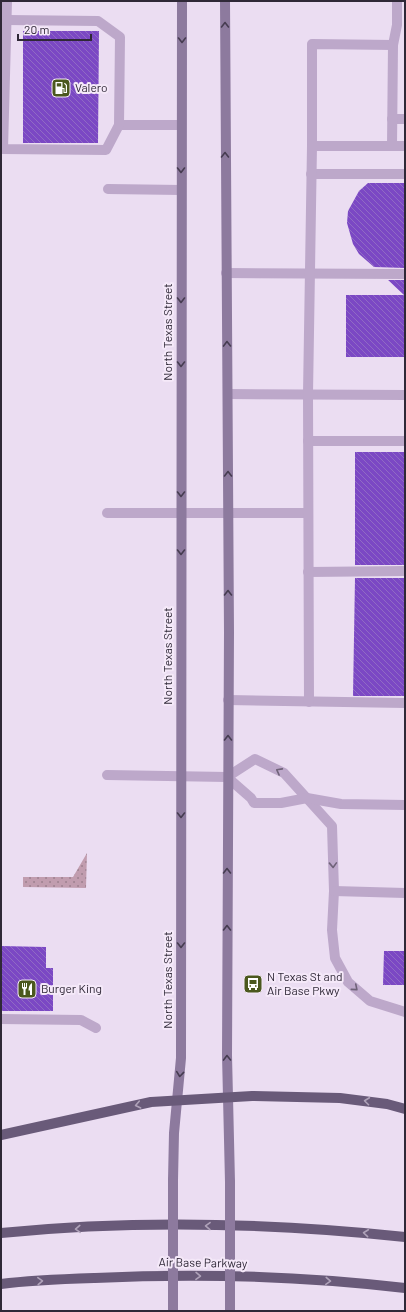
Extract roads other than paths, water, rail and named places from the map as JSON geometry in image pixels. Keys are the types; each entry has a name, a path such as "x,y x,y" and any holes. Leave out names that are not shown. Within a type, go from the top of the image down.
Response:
{"main road":[{"name":"North Texas Street","path":"173,1311 174,1133 182,1058 182,1"},
{"path":"225,1 228,394 227,777 230,1311"},
{"path":"1,1135 151,1102 177,1100 252,1096 340,1098 387,1104 405,1109"},
{"path":"1,1233 148,1225 260,1227 358,1232 405,1237"},
{"name":"Air Base Parkway","path":"1,1284 148,1276 259,1277 356,1282 405,1288"}],"lane":[{"path":"7,20 98,21 120,37 119,125 106,150 3,149 7,20 8,1"},
{"path":"392,146 393,45 397,25 397,1"},
{"path":"309,702 308,274 312,146 312,44 393,45"},
{"path":"392,118 405,119"},
{"path":"119,125 181,125"},
{"path":"312,146 405,146"},
{"path":"311,174 405,174"},
{"path":"108,190 181,190"},
{"path":"226,273 405,274"},
{"path":"228,394 405,395"},
{"path":"308,441 405,441"},
{"path":"107,513 308,513"},
{"path":"308,572 405,571"},
{"path":"228,700 256,699 309,702 405,703"},
{"path":"107,775 227,777 255,759 284,773 332,826 334,891 332,930 335,958 348,982 370,1001 405,1012"},
{"path":"227,777 251,798 254,803 281,803 307,798 341,804 405,804"},
{"path":"334,891 405,893"},
{"path":"1,1019 81,1020 96,1028"}],"place":[{"name":"Valero","path":"61,88"},
{"name":"N Texas St and Air Base Pkwy","path":"253,984"},
{"name":"Burger King","path":"27,989"}]}
